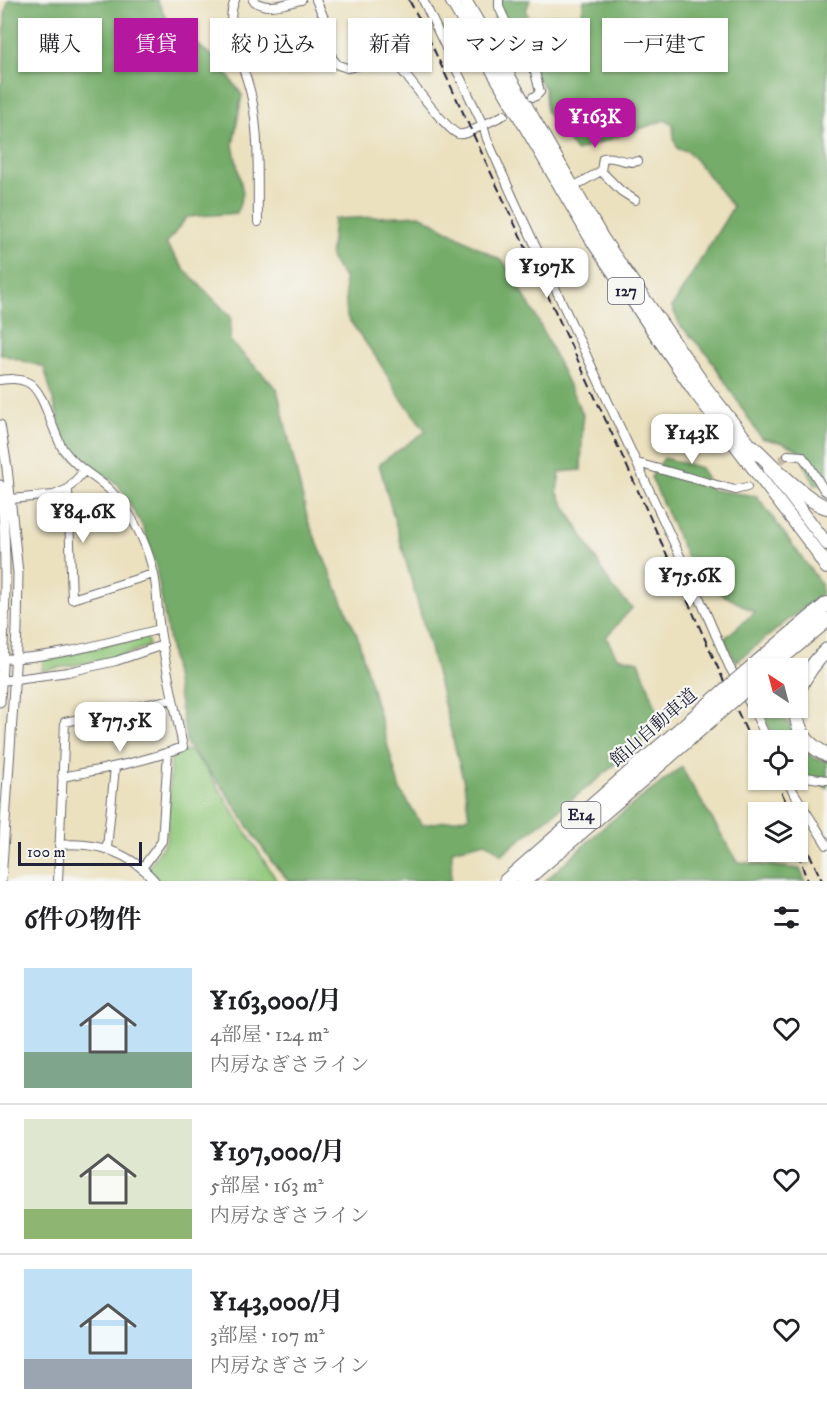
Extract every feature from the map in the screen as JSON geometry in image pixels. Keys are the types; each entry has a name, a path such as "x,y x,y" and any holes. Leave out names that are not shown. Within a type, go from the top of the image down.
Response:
{"highway":[{"name":"127","path":"451,0 594,244 694,391 825,558"},
{"name":"127","path":"465,0 603,239 707,389 753,447 825,558"},
{"path":"753,447 803,494 821,506 827,507"},
{"name":"館山自動車道","path":"772,658 825,614"},
{"path":"808,672 827,651"},
{"name":"館山自動車道","path":"524,881 661,754 748,678"},
{"name":"館山自動車道","path":"506,881 748,686"},
{"path":"797,718 799,728 807,742 827,755"}],"street":[{"path":"235,0 230,18 237,52 252,94 256,127 258,222"},
{"path":"253,0 256,3 277,6 301,0"},
{"path":"316,0 324,18 332,58 338,65 347,68 392,58 445,124 456,134 462,135 504,115"},
{"path":"423,0 483,125 515,202 729,666 763,730"},
{"path":"500,0 499,7 518,49 535,72 540,92 533,97"},
{"path":"573,187 600,171 603,159 609,156 633,163 638,161"},
{"path":"600,171 621,191 635,200"},
{"path":"0,380 15,379 26,381 34,386 41,398 57,441 75,465 105,486 126,509 136,527 146,549 153,574 160,629 183,747 115,767 62,777"},
{"path":"0,425 11,499 18,573 15,679 1,881"},
{"path":"788,455 802,456 827,492"},
{"path":"637,463 735,490 747,487"},
{"path":"11,499 54,495 68,489 84,471"},
{"path":"0,485 4,530 4,629 0,702"},
{"path":"68,489 72,599 153,574"},
{"path":"2,658 38,657 160,629"},
{"path":"1,681 68,672 116,662 163,645"},
{"path":"58,881 64,722 173,699"},
{"path":"143,867 162,841 168,753"},
{"path":"107,849 115,767"},
{"path":"808,777 827,780"},
{"path":"792,790 827,845"},
{"path":"59,844 74,843 107,849 143,867 155,881"}],"green space":[{"path":"8,0 157,0 166,18 114,18 114,72 198,72 198,45 210,54 210,72 226,72 242,95 233,145 243,193 237,213 187,217 166,244 184,269 231,317 230,341 277,389 308,521 357,635 400,790 422,825 469,817 464,783 430,648 379,464 426,431 400,397 378,360 347,317 344,278 330,258 334,219 420,215 504,262 535,314 583,415 581,470 560,472 557,492 612,587 632,608 606,637 617,657 639,661 662,724 598,779 502,854 486,842 452,850 451,881 289,881 271,861 223,788 187,745 156,567 143,527 118,484 69,457 44,367 0,354 0,86 3,77 5,15"},
{"path":"500,0 530,0 526,11 529,18 495,18"},
{"path":"584,0 827,0 827,484 815,485 797,449 761,438 708,355 680,325 672,307 733,207 695,159 687,151 678,149 674,140 673,125 665,120 576,151 546,111 545,88 532,72 590,72 590,18 581,18"},
{"path":"664,458 701,468 712,490 757,496 821,584 822,593 736,662 724,639 755,612 703,584 688,560 651,477"},
{"path":"146,636 149,645 147,647 112,658 42,671 43,659"},
{"path":"765,718 785,718 793,730 770,730"},
{"path":"188,750 205,767 277,881 159,881 149,870 167,840 171,758 175,754"},
{"path":"808,751 813,758 827,761 827,788 808,779"},
{"path":"682,767 738,862 800,869 805,881 545,881 606,825"}],"tunnel":[{"path":"771,468 788,455"}],"railway":[{"path":"409,0 625,462 748,735"},
{"path":"781,790 786,802"},
{"path":"808,850 822,881"},
{"path":"801,862 807,881"}]}
